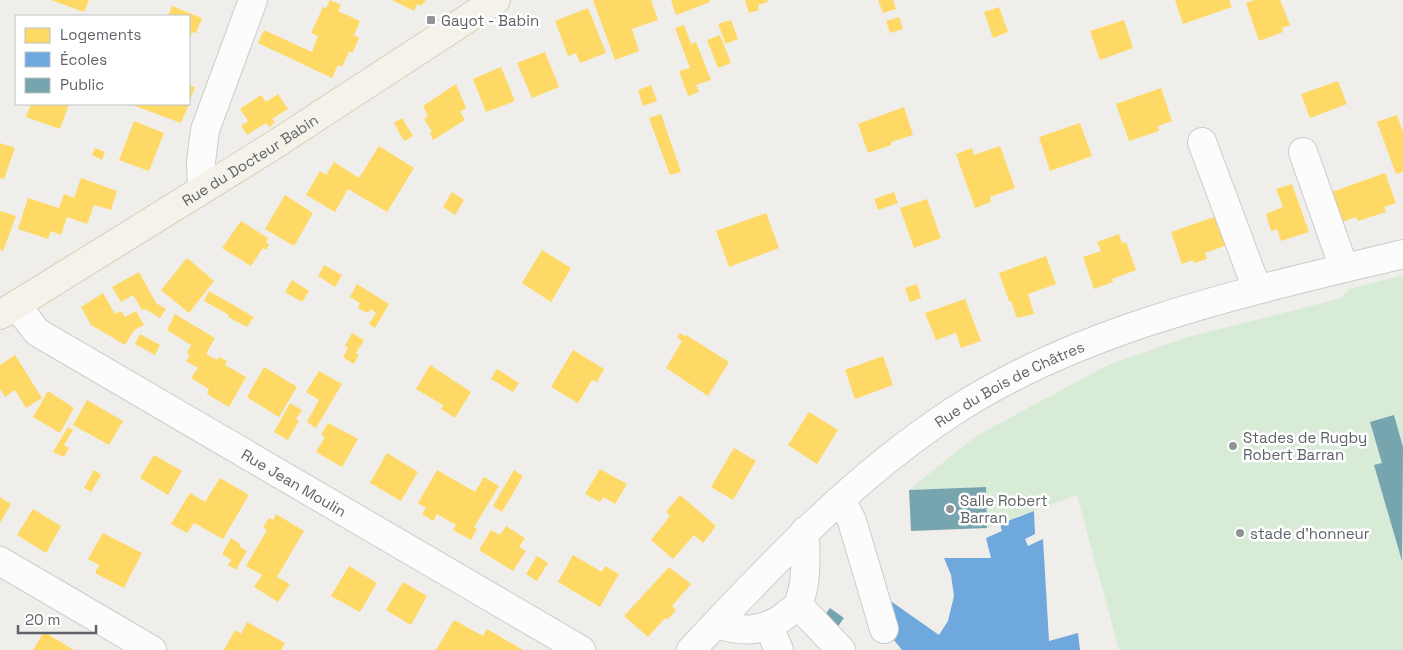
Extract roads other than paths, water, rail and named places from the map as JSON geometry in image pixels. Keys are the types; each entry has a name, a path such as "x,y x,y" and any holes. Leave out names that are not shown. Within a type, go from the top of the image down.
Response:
{"main road":[{"name":"Rue du Docteur Babin","path":"8,310 271,147 496,0"}],"street":[{"path":"202,188 201,162 205,130 253,0"},
{"path":"1202,142 1257,290"},
{"path":"1303,152 1344,268"},
{"name":"Rue du Bois de Châtres","path":"691,650 805,531 841,499 892,456 951,413 995,387 1041,364 1110,335 1184,310 1403,254"},
{"name":"Rue Jean Moulin","path":"8,310 37,332 581,650"},
{"path":"841,499 852,521 884,629"},
{"path":"716,624 774,638 778,622 798,605 804,583 806,564 805,531"},
{"path":"0,561 152,650"},
{"path":"798,605 841,650"}],"place":[{"name":"Gayot - Babin","path":"431,20"},
{"name":"Stades de Rugby Robert Barran","path":"1233,446"},
{"name":"Salle Robert Barran","path":"950,509"},
{"name":"stade d'honneur","path":"1240,533"}]}
